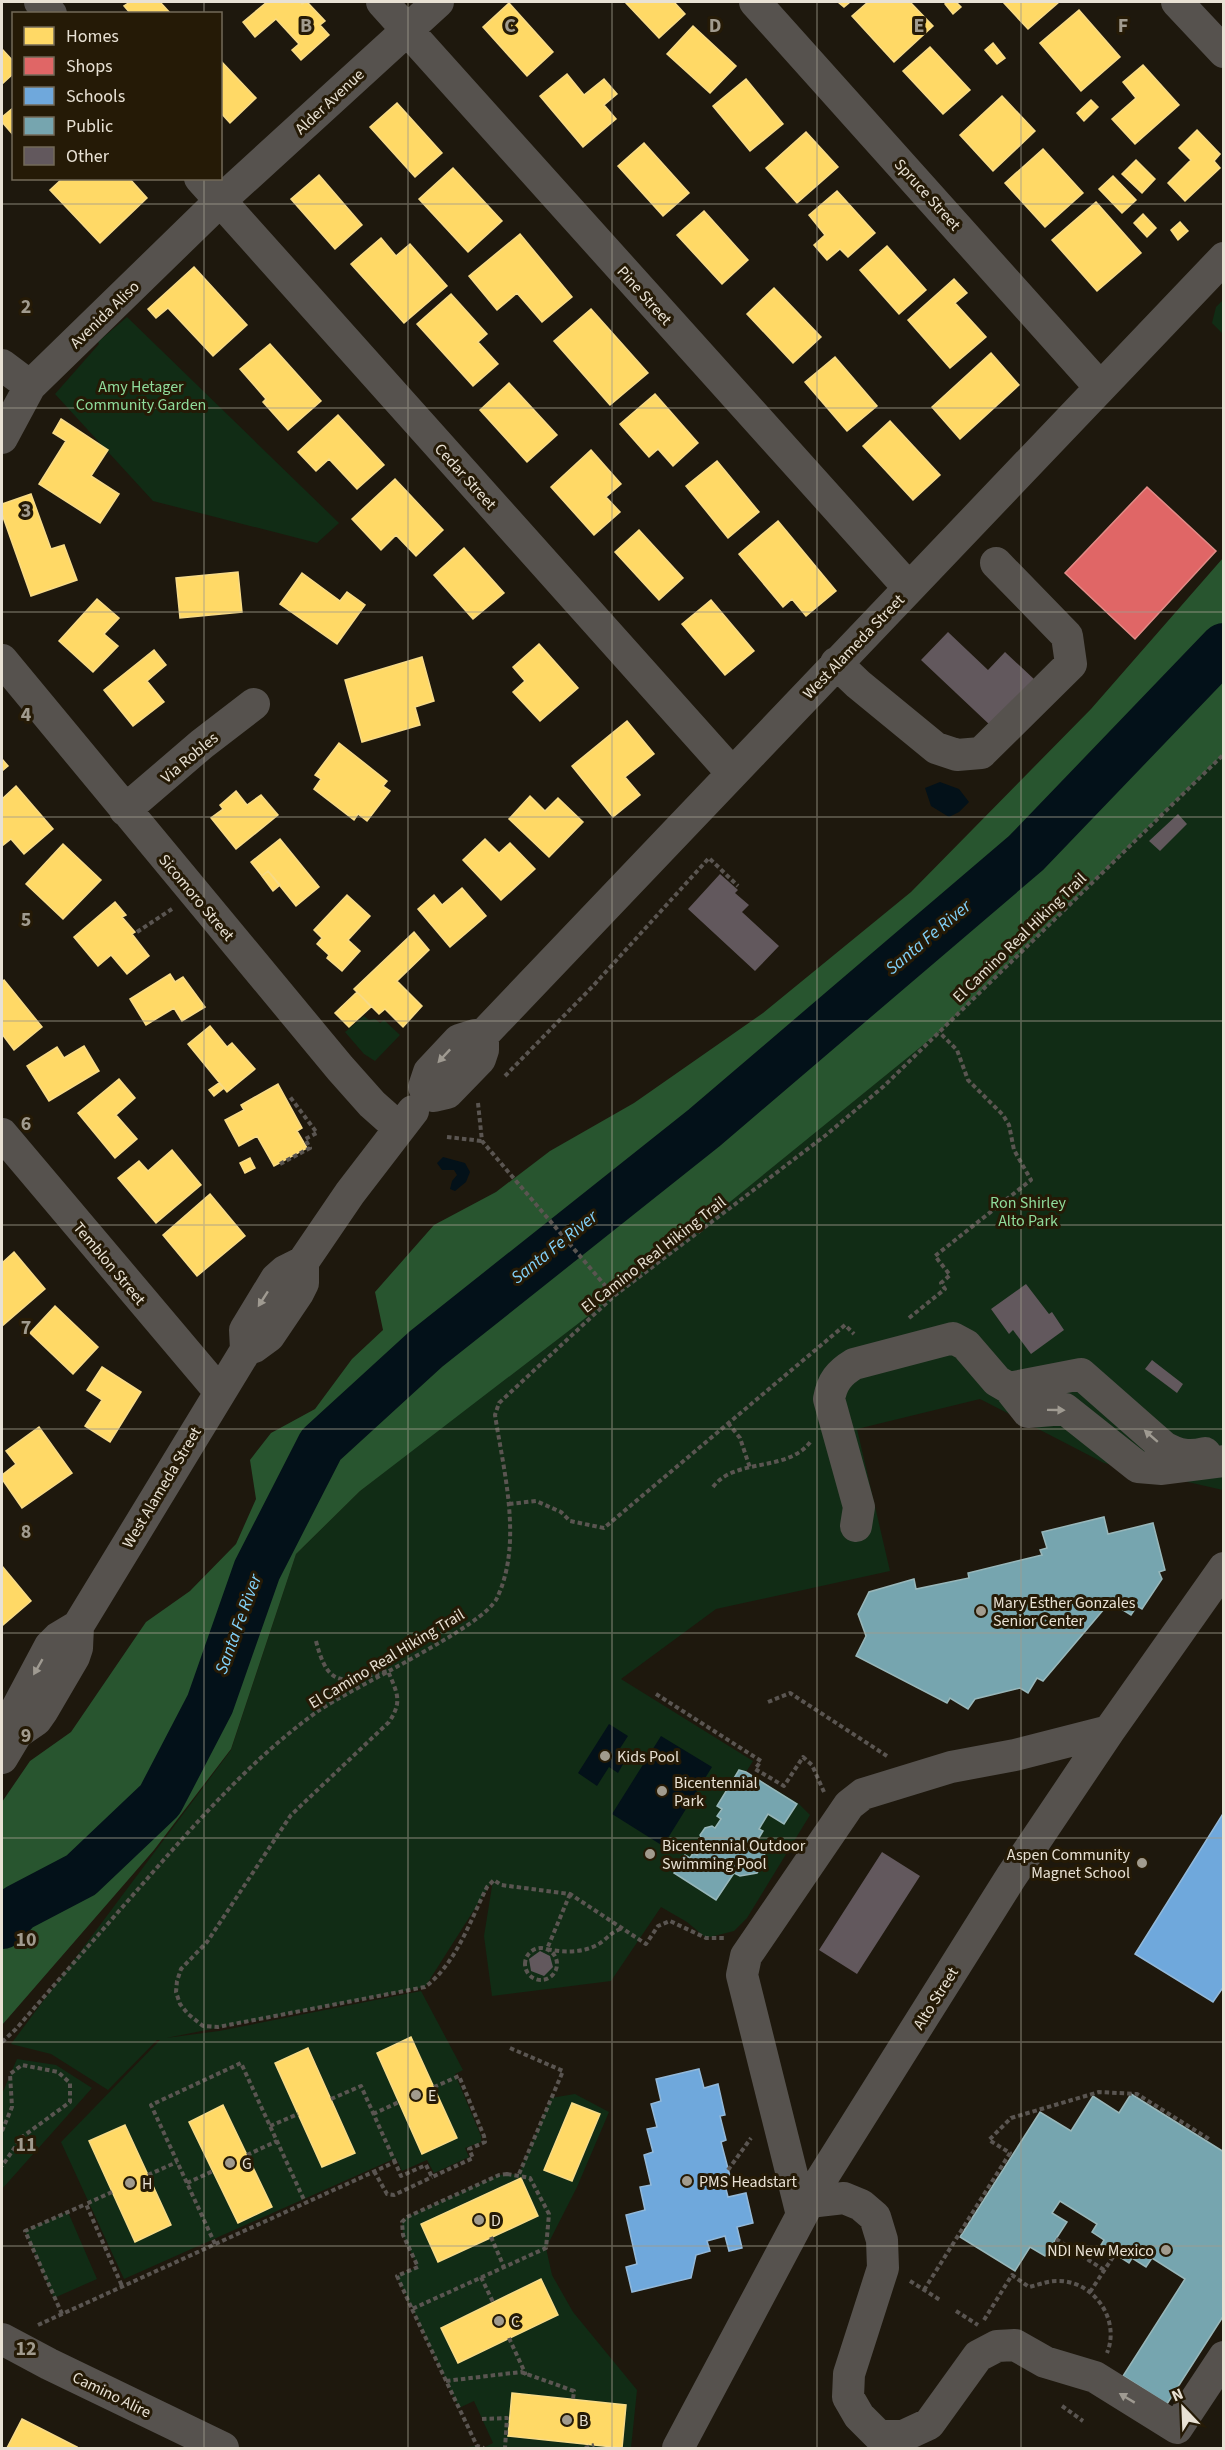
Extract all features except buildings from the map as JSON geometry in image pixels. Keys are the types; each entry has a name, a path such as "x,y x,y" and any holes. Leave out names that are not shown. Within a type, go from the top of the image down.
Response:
{"street":[{"name":"Pine Street","path":"382,2 909,588"},
{"name":"Alder Avenue","path":"210,190 438,2"},
{"name":"Spruce Street","path":"755,2 1100,387"},
{"path":"1177,2 1224,52"},
{"name":"Avenida Aliso","path":"2,438 30,386 210,190"},
{"name":"Cedar Street","path":"210,190 732,773"},
{"name":"West Alameda Street","path":"7,1737 36,1720 49,1702 74,1657 77,1648 78,1626 246,1350 245,1330 271,1287 285,1271 303,1262 350,1193 427,1094 424,1087 429,1072 459,1040 467,1036 483,1035 1224,258"},
{"path":"2,365 30,386"},
{"path":"836,663 936,748 957,755 981,753 1071,664 1067,636 996,563"},
{"name":"Sicomoro Street","path":"2,660 340,1068 372,1104 399,1128"},
{"name":"Via Robles","path":"125,810 202,744 254,704"},
{"name":"Temblon Street","path":"2,1134 219,1391"},
{"path":"856,1526 859,1507 829,1399 831,1385 842,1371 854,1364 952,1338 966,1345 997,1381 1009,1388 1028,1412 1065,1409 1138,1467 1162,1469 1224,1461"},
{"path":"1009,1388 1080,1374 1164,1447 1179,1455 1191,1456 1224,1449"},
{"name":"Alto Street","path":"678,2448 806,2209 1011,1877 1109,1731 1224,1568"},
{"path":"1109,1731 1015,1755 951,1767 863,1794 849,1805 746,1956 742,1975 806,2209 844,2198 861,2205 875,2217 882,2240 883,2268 849,2374 848,2397 859,2416 879,2436 903,2436 929,2424 978,2356 997,2346 1015,2345 1045,2362 1095,2377 1177,2428 1224,2357"},
{"name":"Camino Alire","path":"2,2339 223,2448"}],"path":[{"name":"El Camino Real Hiking Trail","path":"2,2042 24,2020 211,1806 251,1765 321,1709 462,1629 497,1601 511,1541 495,1415 500,1403 614,1296 826,1135 884,1086 1224,754"},
{"path":"500,1081 593,986 709,858 738,886"},
{"path":"137,932 175,906"},
{"path":"904,1322 945,1289 940,1283 950,1275 935,1256 1031,1180 1014,1150 1009,1125 1003,1115 968,1080 957,1050 939,1032"},
{"path":"486,1095 478,1102 482,1141 614,1296"},
{"path":"280,1164 310,1148 305,1140 317,1132 290,1097"},
{"path":"447,1137 482,1141"},
{"path":"508,1504 536,1501 561,1512 570,1521 604,1528 846,1324 855,1335 865,1333"},
{"path":"728,1423 740,1438 750,1468"},
{"path":"713,1487 719,1478 792,1458 812,1442 810,1431"},
{"path":"316,1641 320,1659 329,1674 344,1681 388,1671 398,1695 398,1709 389,1722 291,1815 207,1941 181,1969 176,1992 180,2004 203,2026 218,2027 425,1987 439,1977 450,1961 487,1887 494,1880 501,1885 570,1894 646,1944 658,1926 670,1921 710,1940 729,1936"},
{"path":"768,1702 790,1693 891,1759"},
{"path":"656,1694 761,1761 755,1769 784,1786 803,1757 812,1765 823,1785 822,1801"},
{"path":"547,1949 570,1894"},
{"path":"547,1949 555,1957 554,1973 545,1979 534,1979 527,1972 526,1957 537,1948 547,1949 571,1952 589,1948 623,1928"},
{"path":"510,2048 563,2071 519,2174"},
{"path":"530,2063 532,2058"},
{"path":"215,2244 151,2105 241,2063 305,2202"},
{"path":"2,2131 12,2107 10,2074 22,2065 58,2072 70,2083 70,2102 22,2137 2,2166"},
{"path":"374,2171 387,2194 394,2194 473,2158 469,2149 485,2142 459,2076 434,2087"},
{"path":"331,2099 361,2086 401,2176 426,2165 432,2177"},
{"path":"924,2290 1010,2153 989,2140 1011,2118 1099,2092 1137,2094 1200,2136 1209,2139"},
{"path":"373,2115 399,2102"},
{"path":"270,2126 298,2114"},
{"path":"728,2170 751,2138"},
{"path":"247,2155 277,2141"},
{"path":"148,2175 177,2162"},
{"path":"32,2328 394,2162"},
{"path":"187,2183 213,2171"},
{"path":"412,2309 546,2248 549,2214 530,2178 519,2174 499,2175 407,2217 402,2222 403,2235 418,2267 397,2276 412,2309 477,2446 484,2448"},
{"path":"62,2314 24,2231 112,2192"},
{"path":"86,2204 122,2286"},
{"path":"491,2237 504,2267"},
{"path":"1056,2239 1104,2270"},
{"path":"1090,2292 1115,2254"},
{"path":"956,2311 980,2327 1012,2275 1029,2288 1058,2281 1077,2285 1098,2298 1110,2326 1110,2346 1103,2361"},
{"path":"482,2277 493,2302"},
{"path":"906,2278 940,2300"},
{"path":"509,2338 527,2375"},
{"path":"446,2381 521,2372 574,2391 573,2399"},
{"path":"1062,2406 1083,2421"},
{"path":"482,2419 507,2418 505,2448"},
{"path":"585,2448 594,2445"}],"green space":[{"path":"1223,300 1223,334 1212,323 1216,307"},
{"name":"Amy Hetager Community Garden","path":"127,317 339,523 317,543 153,501 55,394 99,344 98,342"},
{"path":"1223,558 1223,754 939,1032 614,1296 360,1491 296,1554 231,1749 154,1850 2,2025 2,1802 30,1761 71,1732 146,1622 190,1591 236,1544 256,1499 250,1460 271,1433 315,1409 352,1359 383,1330 375,1292 434,1225 496,1192 550,1151 634,1103 763,1013 911,892 1091,709"},
{"name":"Ron Shirley Alto Park","path":"1223,754 1223,1490 1104,1463 980,1399 857,1429 890,1571 716,1609 621,1679 753,1761 746,1772 798,1803 810,1815 747,1918 734,1931 706,1938 687,1922 661,1907 611,1981 492,1996 484,1936 493,1880 425,1987 166,2038 219,2031 421,1991 463,2070 455,2074 481,2136 481,2142 465,2148 469,2157 434,2173 427,2160 402,2171 396,2158 124,2279 61,2142 160,2040 157,2040 108,2090 51,2054 11,2044 231,1750 296,1554 360,1491 939,1032","holes":["412,2038 457,2138 422,2153 377,2054","309,2048 355,2153 322,2167 276,2063","89,2141 170,2225 135,2241"]},
{"path":"364,1016 380,1023 384,1020 400,1035 375,1061 364,1054 345,1032"},
{"path":"17,2059 56,2065 92,2088 2,2189 2,2094"},
{"path":"575,2094 609,2112 577,2187 546,2248 552,2275 573,2312 637,2390 631,2448 483,2448 493,2443 474,2401 459,2408 397,2276 418,2267 403,2235 402,2222 407,2217 499,2175 519,2174 551,2098"},
{"path":"68,2212 97,2279 54,2298 25,2231"},
{"path":"477,2446 483,2448 455,2448"}],"shaded area":[{"path":"940,782 959,789 969,802 959,812 949,817 931,806 925,788"},
{"path":"443,1157 465,1163 470,1172 466,1182 455,1191 450,1189 457,1175 454,1170 442,1170 437,1163"},
{"name":"Kids Pool","path":"609,1724 628,1736 617,1753 626,1759 618,1773 609,1767 597,1786 578,1773"},
{"name":"Bicentennial Park","path":"661,1736 712,1767 663,1846 612,1814"}],"waterway":[{"name":"Santa Fe River","path":"2,1925 18,1908 81,1875 160,1800 210,1704 257,1570 321,1445 426,1349 704,1128 1026,853 1224,647"}],"place":[{"name":"Mary Esther Gonzales Senior Center","path":"981,1611"},
{"name":"Kids Pool","path":"605,1756"},
{"name":"Bicentennial Park","path":"662,1791"},
{"name":"Bicentennial Outdoor Swimming Pool","path":"650,1854"},
{"name":"Aspen Community Magnet School","path":"1142,1863"},
{"name":"E","path":"416,2095"},
{"name":"G","path":"230,2163"},
{"name":"PMS Headstart","path":"687,2181"},
{"name":"H","path":"130,2183"},
{"name":"D","path":"479,2220"},
{"name":"NDI New Mexico","path":"1166,2250"},
{"name":"C","path":"499,2321"},
{"name":"B","path":"567,2420"}]}
